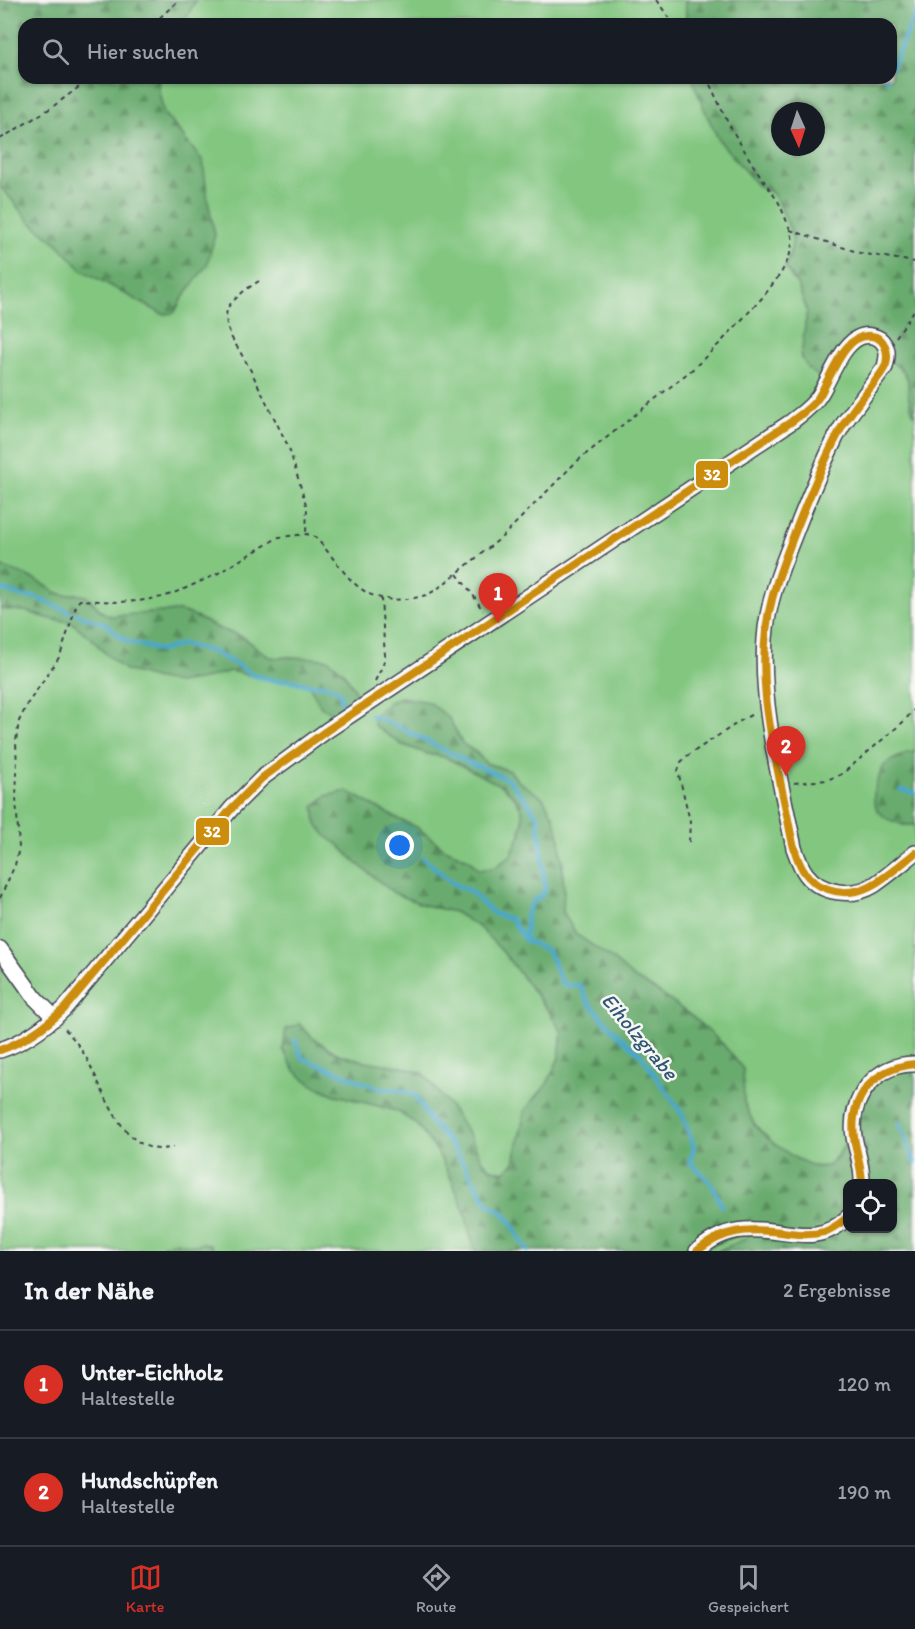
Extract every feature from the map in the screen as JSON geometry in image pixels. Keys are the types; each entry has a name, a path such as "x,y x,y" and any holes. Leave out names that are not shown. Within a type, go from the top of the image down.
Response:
{"street":[{"path":"0,1050 34,1034 64,1009 247,791 262,778 365,705 804,412 819,395 840,357 857,338 864,336 872,336 884,343 887,350 885,366 836,437 784,559 774,592 765,639 765,679 781,783 794,848 805,873 813,882 826,889 851,893 874,885 915,853"},
{"path":"0,949 35,998 55,1018"},
{"path":"862,1179 853,1122 857,1102 869,1083 878,1075 898,1066 915,1064"},
{"path":"697,1251 719,1236 733,1231 746,1229 798,1236 811,1235 831,1230 843,1221"}],"path":[{"path":"160,18 179,0"},
{"path":"656,0 670,18"},
{"path":"0,139 51,108 83,84"},
{"path":"0,898 15,865 19,848 16,741 19,722 28,703 60,656 77,603 84,600 119,602 163,597 215,575 279,537 307,534 315,537 356,586 369,594 381,599 395,600 427,595 436,591 501,538 576,462 694,368 763,297 789,258 793,240 779,203 728,123 710,84"},
{"path":"790,230 860,253 915,262"},
{"path":"259,281 231,303 227,309 227,326 289,447 307,508 307,534"},
{"path":"887,350 915,309"},
{"path":"457,574 490,622"},
{"path":"365,705 365,695 380,672 385,656 381,599"},
{"path":"689,842 690,821 678,771 681,762 745,718 768,707"},
{"path":"781,783 827,780 842,774 902,723 915,709"},
{"path":"55,1018 89,1062 113,1112 125,1129 138,1141 150,1147 160,1149 173,1147"}],"green space":[{"path":"0,0 196,0 186,18 18,18 18,84 158,84 164,114 203,161 215,235 207,265 174,313 162,314 82,270 58,244 29,221 0,187"},
{"path":"196,0 685,0 686,18 186,18"},
{"path":"685,0 915,0 915,414 909,398 908,379 903,371 887,358 887,350 864,336 827,382 808,369 801,356 807,311 798,286 785,267 793,240 790,229 773,193 757,185 719,140 694,84 897,84 897,18 686,18"},
{"path":"158,84 694,84 719,140 757,185 773,193 790,229 793,240 785,267 798,286 807,311 801,356 840,357 872,336 887,358 903,371 908,379 909,398 915,414 915,752 907,753 902,825 915,825 915,1064 828,1166 816,1166 793,1157 762,1133 748,1113 744,1102 743,1069 694,1018 634,978 612,959 576,934 563,912 563,863 543,798 518,781 510,771 486,763 477,753 462,743 449,718 374,725 401,744 428,754 445,757 504,787 522,809 523,821 519,837 511,855 494,868 479,870 468,859 445,849 418,828 347,791 327,837 340,845 355,862 424,905 455,912 479,927 503,952 562,1032 559,1058 547,1084 525,1110 514,1163 504,1172 491,1169 481,1159 470,1136 449,1105 364,1061 338,1054 314,1039 299,1024 313,1085 333,1094 397,1111 416,1124 437,1151 453,1183 466,1215 472,1245 476,1251 213,1251 211,1245 203,1243 196,1246 164,1245 161,1251 0,1251 0,609 25,611 71,622 106,654 203,679 230,671 309,685 321,707 345,719 358,698 343,672 301,658 269,657 243,637 220,629 190,614 179,611 110,616 102,612 91,600 75,594 57,593 23,574 0,566 0,187 29,221 58,244 82,270 162,314 174,313 215,235 208,202 182,134 164,114"},
{"path":"0,566 23,574 57,593 86,596 102,612 110,616 179,611 243,637 269,657 328,659 343,672 352,685 361,708 345,719 321,707 309,685 289,680 277,681 230,671 178,683 125,670 71,622 25,611 0,609"},
{"path":"401,697 429,702 449,718 462,743 486,763 510,771 518,781 543,798 554,817 560,840 564,890 563,912 576,934 612,959 634,978 694,1018 723,1044 743,1069 744,1102 755,1126 773,1143 797,1159 816,1167 828,1166 854,1137 869,1083 915,1064 915,1251 718,1251 745,1239 753,1230 697,1251 476,1251 472,1245 466,1215 453,1183 437,1151 416,1124 397,1111 333,1094 313,1085 295,1071 283,1050 286,1029 299,1024 314,1039 338,1054 423,1073 470,1136 481,1159 491,1169 504,1172 514,1163 525,1110 547,1084 559,1058 562,1032 503,952 479,927 455,912 424,905 394,893 327,837 316,823 314,806 326,796 347,791 418,828 445,849 468,859 479,870 494,868 511,856 523,821 522,809 514,797 504,787 445,757 428,754 401,744 374,725 373,716 390,702"},
{"path":"915,752 915,825 896,822 882,815 874,801 874,792 885,765"},
{"path":"753,1230 745,1239 718,1251 697,1251"},
{"path":"172,1242 191,1245 203,1243 211,1245 213,1251 161,1251 164,1245"}],"waterway":[{"path":"897,55 915,14"},
{"name":"Eiholzgrabe","path":"0,589 24,597 34,597 70,612"},
{"name":"Eiholzgrabe","path":"77,614 108,625 129,642 161,651 182,644 213,652 252,675 277,681 289,680 335,688 347,708"},
{"name":"Eiholzgrabe","path":"371,715 511,781 538,816 545,888 541,897 535,899 527,912 525,940 548,951 563,985 580,985 588,1002 616,1033 641,1055 682,1114 694,1147 690,1162 711,1183 722,1206"},
{"path":"901,790 915,793"},
{"name":"Eiholzgrabe","path":"423,858 454,884 470,891 494,914 511,919 525,940"},
{"path":"295,1040 302,1058 378,1088 414,1094 431,1122 453,1147 488,1204 502,1212 510,1221 528,1251"},
{"path":"899,1123 915,1163"}],"transit line":[{"name":"32","path":"0,1050 34,1033 64,1009 232,808 262,778 326,731 791,422 818,398 845,349 861,337 871,336 880,339 885,346 887,355 885,367 849,415 830,450 795,531 772,599 764,650 766,702 792,839 799,863 808,876 817,884 828,889 853,892 864,889 886,877 915,853"},
{"name":"32","path":"862,1179 854,1137 856,1109 861,1097 877,1078 888,1071 915,1064"},
{"name":"32","path":"697,1251 726,1234 747,1230 813,1234 824,1232 843,1220"}],"place":[{"name":"Unter-Eichholz","path":"498,623"},
{"name":"Hundschüpfen","path":"786,776"}]}
